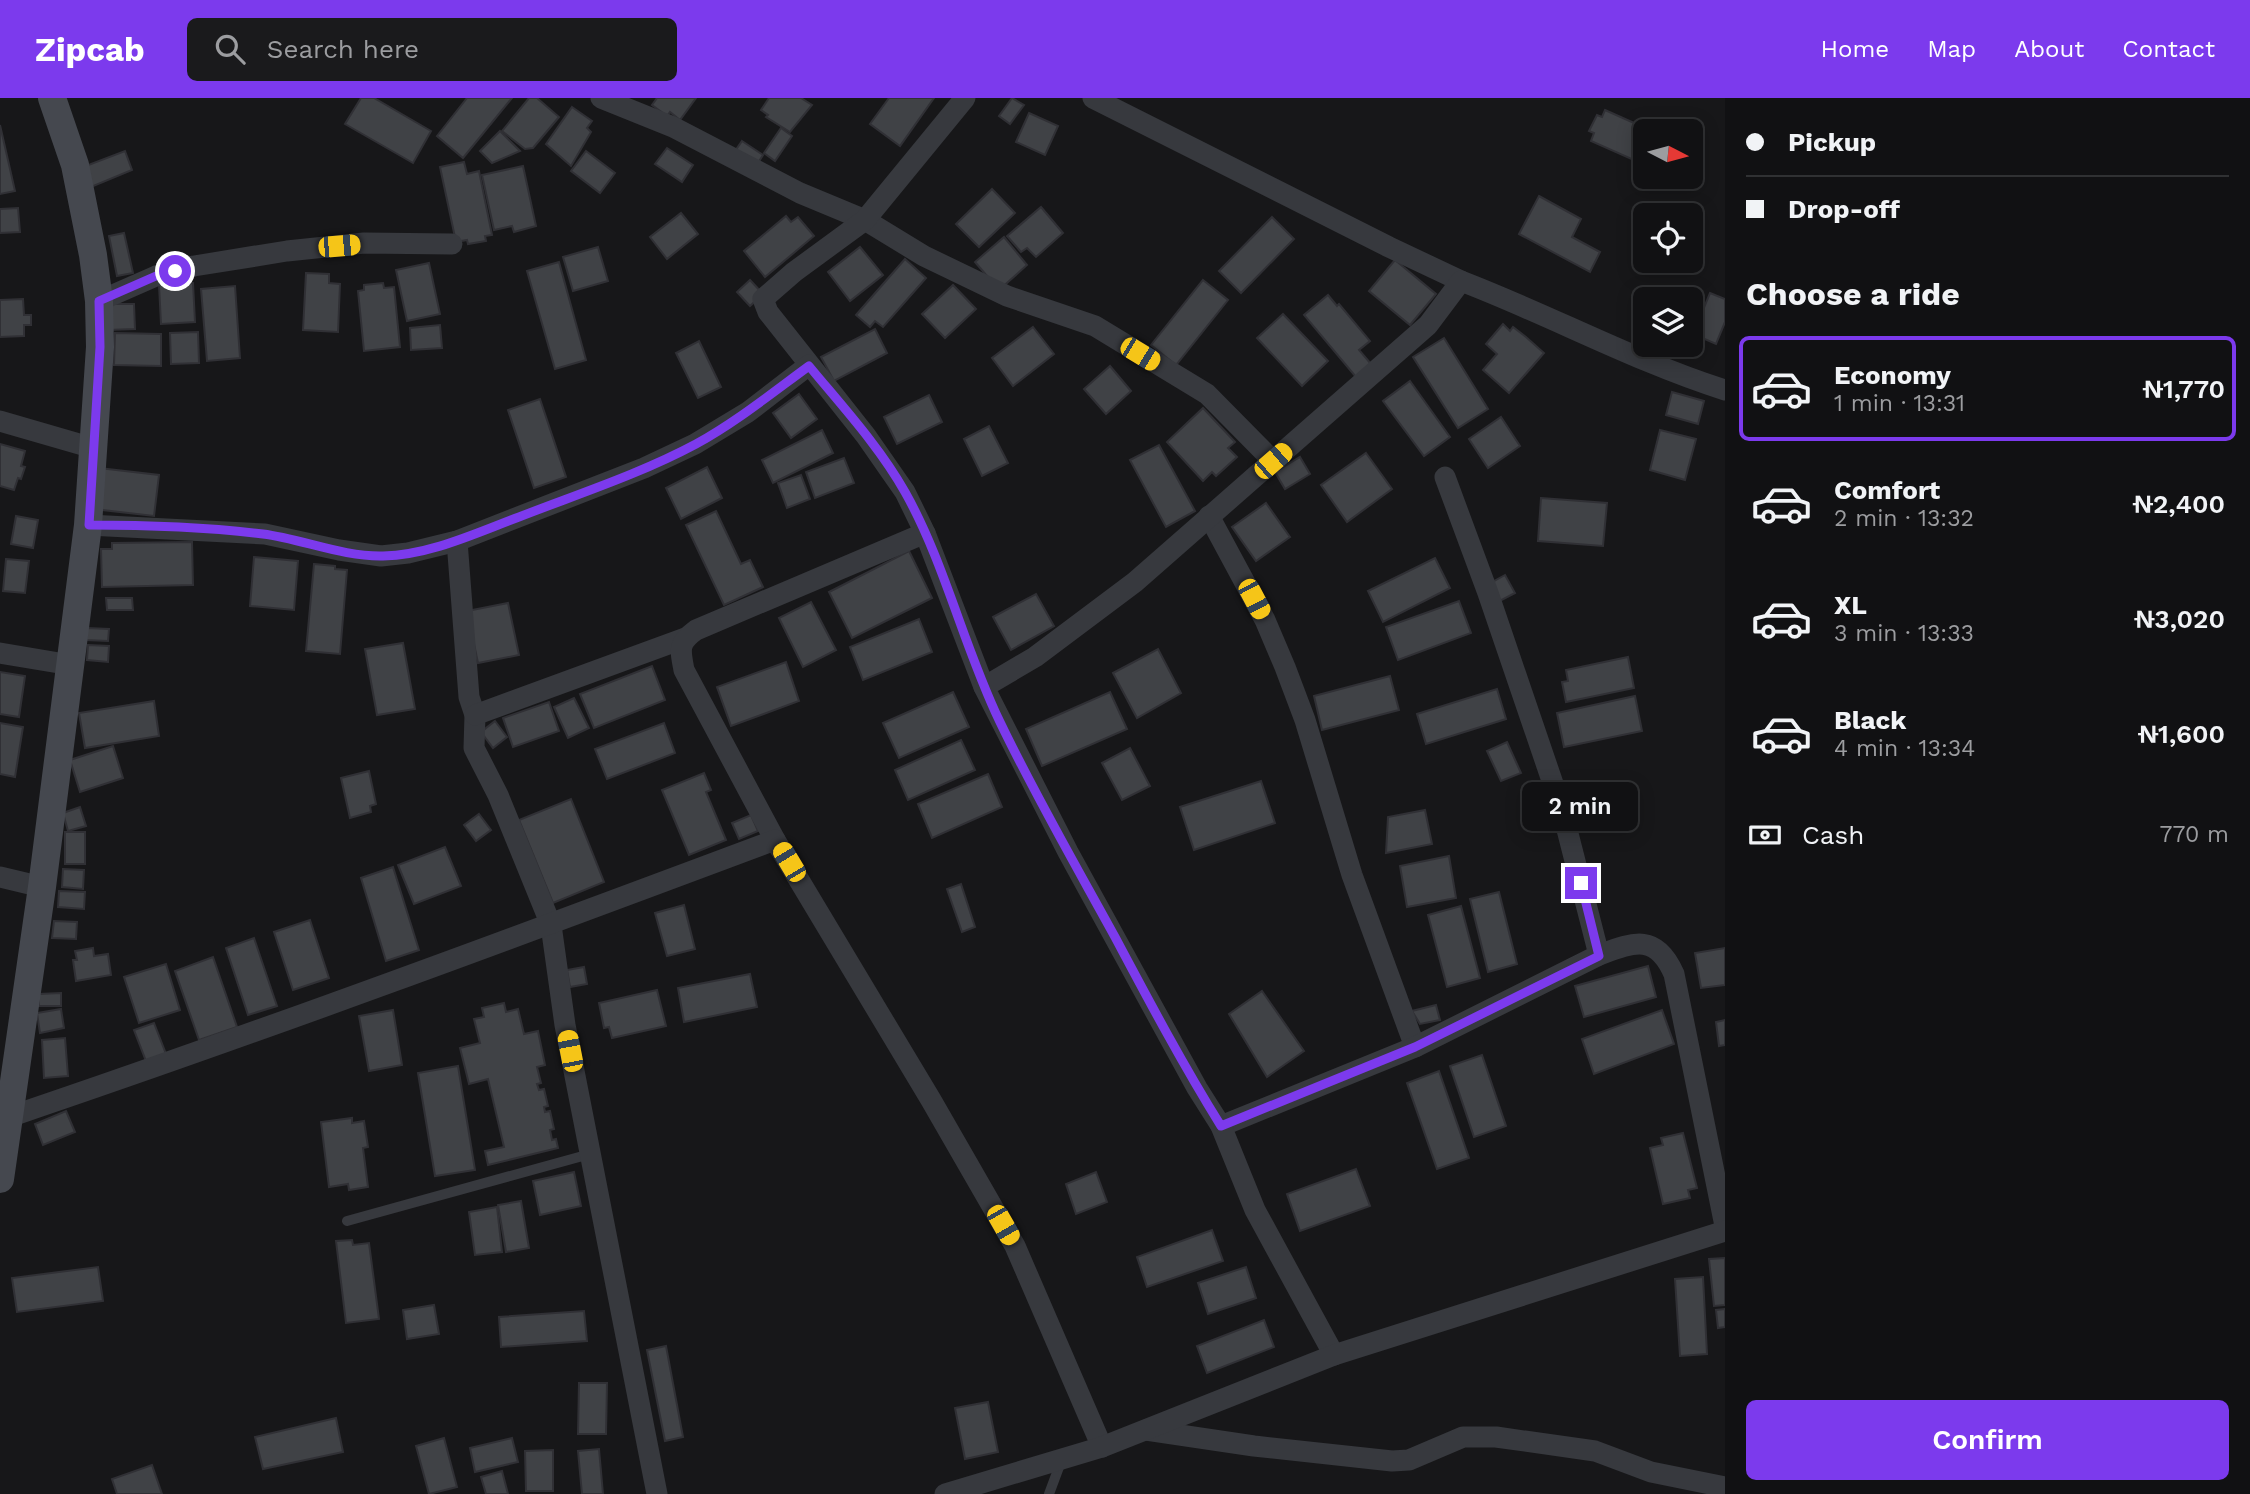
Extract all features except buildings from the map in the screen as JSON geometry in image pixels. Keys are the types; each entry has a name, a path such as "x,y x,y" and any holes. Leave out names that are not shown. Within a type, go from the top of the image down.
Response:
{"street":[{"path":"0,1179 42,887 89,525 100,347 99,301 93,256 75,165 52,98"},
{"path":"601,98 673,128 800,193 865,220 924,256 1007,296 1095,326 1207,394 1273,461"},
{"path":"965,98 865,220 794,272 763,299 768,312 888,466 905,492 925,533 984,687 1068,852 1197,1088 1221,1126 1255,1210 1334,1355"},
{"path":"1093,98 1461,281 1502,296 1679,375 1725,390"},
{"path":"99,301 156,276 194,266 287,251 365,243 452,244"},
{"path":"984,687 1035,657 1135,582 1427,325 1461,281"},
{"path":"89,525 265,534 381,556 408,553 457,541 644,468 695,444 748,412 809,366"},
{"path":"0,421 93,448"},
{"path":"1445,477 1488,593 1562,810 1599,956"},
{"path":"1209,516 1265,620 1285,667 1305,720 1352,875 1415,1047"},
{"path":"475,715 685,638 696,630 925,533"},
{"path":"457,541 469,696 475,715 474,748 498,795 551,925 565,1025 657,1494"},
{"path":"685,638 681,647 684,670 775,840 1015,1246 1102,1447"},
{"path":"0,653 71,665"},
{"path":"9,1117 134,1075 551,925 775,840"},
{"path":"0,877 42,887"},
{"path":"945,1494 1102,1447 1334,1355 1725,1228 1674,974 1661,951 1642,943 1629,944 1599,956 1415,1047 1221,1126"},
{"path":"1144,1429 1254,1446 1392,1461 1409,1460 1463,1437 1496,1437 1595,1451 1651,1472 1725,1487"}],"lane":[{"path":"347,1221 590,1154"},
{"path":"1049,1494 1062,1459"}],"route":[{"path":"175,271 156,276 99,301 100,347 89,525 265,534 381,556 408,553 457,541 644,468 695,444 748,412 809,366 866,436 905,492 925,533 1000,722 1197,1088 1221,1126 1415,1047 1599,956 1581,883"}]}
